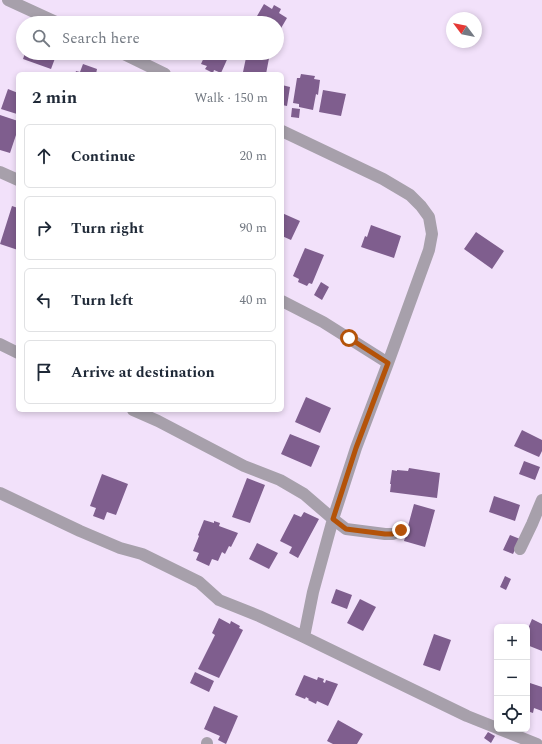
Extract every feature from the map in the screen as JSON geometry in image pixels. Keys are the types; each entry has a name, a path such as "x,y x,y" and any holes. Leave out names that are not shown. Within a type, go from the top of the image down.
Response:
{"street":[{"path":"8,0 43,16"},
{"path":"136,60 161,72"},
{"path":"284,132 383,180 410,195 421,206 429,218 432,234 429,250 356,448 333,519 313,592 304,637"},
{"path":"0,172 16,179"},
{"path":"284,302 323,322 388,363"},
{"path":"0,344 16,352"},
{"path":"138,412 244,466 280,480 304,494 346,529 385,534 392,534 401,530"},
{"path":"0,494 80,532 120,548 142,554 199,582 219,600 260,616 467,716 494,727"},
{"path":"520,549 542,500"},
{"path":"506,732 537,744"}],"building":[{"path":"264,4 272,9 274,5 281,9 279,13 284,16 257,16"},
{"path":"284,16 287,18 284,23"},
{"path":"26,60 54,60 51,69"},
{"path":"203,60 227,60 221,72 214,70 213,72 211,72 205,69 207,66 201,64"},
{"path":"246,60 269,60 266,72 243,72"},
{"path":"83,64 97,69 96,72 80,72"},
{"path":"301,74 315,76 314,79 320,80 318,95 316,94 313,110 299,107 299,104 293,103 297,78 300,78"},
{"path":"284,86 290,87 287,106 284,105"},
{"path":"8,89 16,92 16,114 1,109"},
{"path":"323,90 346,94 341,116 319,112"},
{"path":"292,108 300,109 299,118 291,117"},
{"path":"0,115 16,120 16,135 10,153 0,150"},
{"path":"12,206 16,207 16,249 0,244"},
{"path":"284,214 300,221 291,240 284,237"},
{"path":"371,225 401,236 394,258 361,247 365,236 367,237"},
{"path":"476,232 504,251 492,269 464,249"},
{"path":"305,248 324,255 312,284 309,283 307,286 298,282 299,279 293,276"},
{"path":"321,282 329,287 322,300 314,295"},
{"path":"306,397 331,408 320,433 295,422"},
{"path":"522,430 542,440 542,451 539,457 514,446"},
{"path":"290,434 320,446 311,467 281,454"},
{"path":"524,461 540,467 535,480 519,474"},
{"path":"409,468 440,473 437,498 390,492 392,470 408,471"},
{"path":"102,474 128,484 116,515 107,512 104,520 93,516 96,508 90,506"},
{"path":"247,478 265,485 250,523 232,517"},
{"path":"494,496 520,505 515,521 489,512"},
{"path":"414,504 435,510 425,547 404,541"},
{"path":"304,512 319,519 298,558 289,553 292,547 280,541 294,514 301,517"},
{"path":"204,520 220,523 219,526 238,533 231,547 229,546 225,554 222,552 218,561 212,559 209,566 196,560 199,553 193,551"},
{"path":"510,535 520,539 513,554 503,550"},
{"path":"257,543 278,553 269,569 249,559"},
{"path":"505,576 511,579 506,590 500,587"},
{"path":"336,589 352,595 347,609 331,603"},
{"path":"360,599 376,607 363,631 347,623"},
{"path":"219,618 230,624 231,621 240,626 239,628 243,630 219,678 198,669 215,635 212,633"},
{"path":"532,619 542,624 542,651 530,646 530,624"},
{"path":"434,634 451,640 440,671 423,665"},
{"path":"195,672 214,681 209,692 190,683"},
{"path":"304,675 317,680 318,677 324,679 323,682 325,683 326,680 338,684 328,706 317,701 316,704 308,700 309,699 306,697 305,699 295,695"},
{"path":"530,683 542,687 542,711 534,708 533,713 530,712"},
{"path":"214,706 238,716 226,744 218,740 220,736 204,729"},
{"path":"338,720 363,734 357,744 333,744 327,741"},
{"path":"488,732 495,736 491,743 484,738"}],"route":[{"path":"349,338 388,363 356,448 333,519 346,529 385,534 392,534 401,530"}]}
